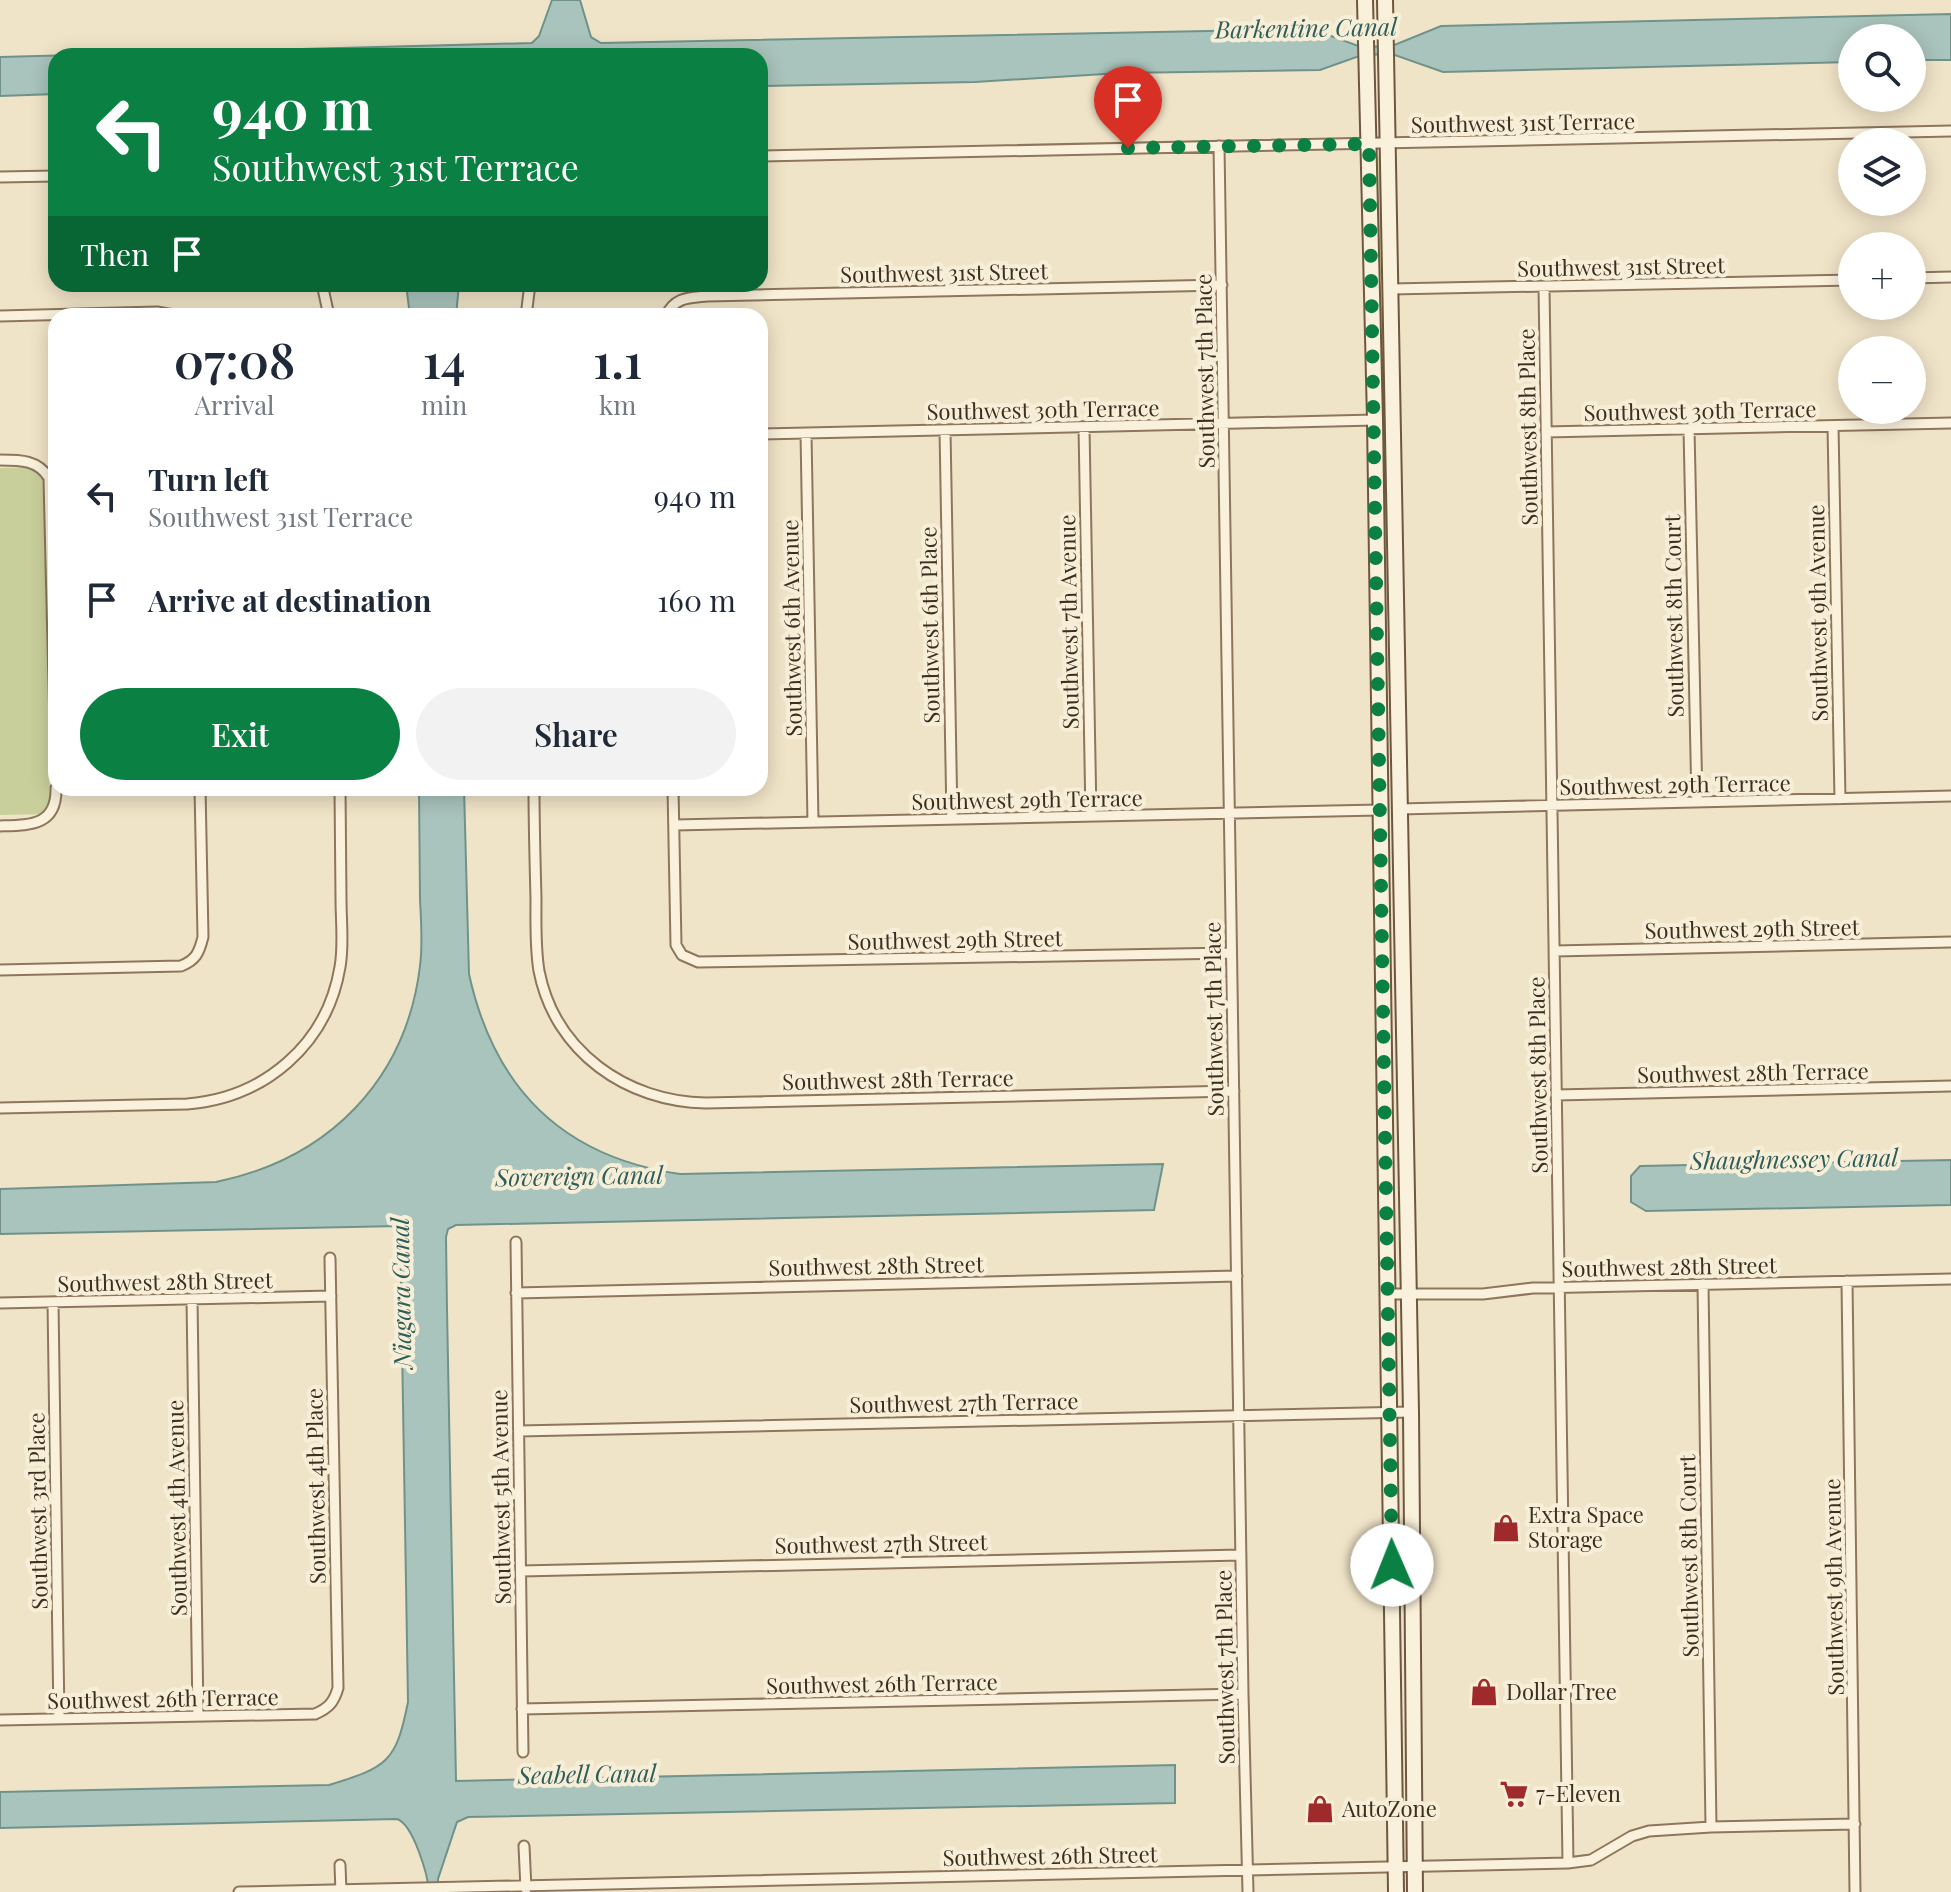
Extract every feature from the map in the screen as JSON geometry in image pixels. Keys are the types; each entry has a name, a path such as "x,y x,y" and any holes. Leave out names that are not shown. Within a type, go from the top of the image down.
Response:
{"street":[{"path":"1365,0 1375,420 1396,1892"},
{"path":"1385,0 1411,1412 1415,1892"},
{"name":"Southwest 31st Terrace","path":"768,156 1951,131"},
{"name":"Southwest 7th Place","path":"1219,146 1248,1892"},
{"path":"0,177 48,176"},
{"path":"1926,278 1951,277"},
{"name":"Southwest 31st Street","path":"1391,289 1838,280"},
{"name":"Southwest 31st Street","path":"671,308 680,299 707,296 1222,285"},
{"name":"Southwest 8th Place","path":"1544,287 1568,1863"},
{"path":"1372,290 1391,289"},
{"path":"0,316 48,315"},
{"path":"1375,420 1394,420"},
{"name":"Southwest 30th Terrace","path":"768,434 1375,420"},
{"name":"Southwest 30th Terrace","path":"1546,432 1951,423"},
{"name":"Southwest 9th Avenue","path":"1833,426 1840,799"},
{"name":"Southwest 7th Avenue","path":"1084,427 1091,816"},
{"name":"Southwest 8th Court","path":"1689,429 1697,802"},
{"name":"Southwest 6th Place","path":"945,430 952,819"},
{"name":"Southwest 6th Avenue","path":"806,434 813,822"},
{"path":"0,460 23,460 43,467 48,476"},
{"path":"0,826 40,822 50,814 56,796"},
{"path":"0,970 181,966 191,962 198,954 203,937 200,796"},
{"path":"0,1108 212,1101 261,1083 292,1060 320,1024 338,976 342,948 340,796"},
{"name":"Southwest 28th Terrace","path":"534,796 536,947 540,973 555,1015 579,1050 602,1071 639,1091 692,1103 1234,1091"},
{"path":"673,796 675,825"},
{"name":"Southwest 29th Terrace","path":"1399,809 1951,796"},
{"path":"1380,810 1399,809"},
{"name":"Southwest 29th Terrace","path":"675,825 1380,810"},
{"name":"Southwest 29th Street","path":"675,825 676,945 682,955 698,962 1231,953"},
{"name":"Southwest 29th Street","path":"1555,951 1951,942"},
{"name":"Southwest 28th Terrace","path":"1556,1095 1951,1086"},
{"name":"Southwest 5th Avenue","path":"516,1242 523,1752"},
{"name":"Southwest 4th Place","path":"326,1709 334,1700 338,1688 330,1258"},
{"name":"Southwest 28th Street","path":"516,1293 1237,1276"},
{"name":"Southwest 28th Street","path":"1388,1294 1483,1294 1561,1288 1951,1279"},
{"name":"Southwest 9th Avenue","path":"1847,1281 1855,1892"},
{"name":"Southwest 8th Court","path":"1703,1284 1711,1827"},
{"name":"Southwest 28th Street","path":"0,1303 331,1296"},
{"name":"Southwest 4th Avenue","path":"192,1299 198,1716"},
{"name":"Southwest 3rd Place","path":"53,1302 59,1719"},
{"name":"Southwest 27th Terrace","path":"519,1431 1411,1412"},
{"name":"Southwest 27th Street","path":"521,1571 1241,1555"},
{"name":"Southwest 26th Terrace","path":"522,1709 1243,1694"},
{"name":"Southwest 26th Terrace","path":"0,1720 315,1714 326,1709"},
{"name":"Southwest 26th Street","path":"239,1892 451,1887 526,1889 1568,1863 1591,1860 1632,1836 1649,1831 1855,1824"},
{"path":"524,1846 526,1889"},
{"path":"340,1865 341,1891"}],"green space":[{"path":"1378,156 1382,158 1385,271 1380,276 1377,273 1375,168"},
{"path":"1381,307 1384,311 1386,408 1383,409 1378,311"},
{"path":"43,467 50,814 0,815 0,468"}],"water":[{"path":"552,0 580,0 591,37 601,43 1312,29 1361,47 1392,46 1441,26 1951,14 1951,60 1926,60 1926,24 1838,24 1838,62 1443,72 1392,54 1362,55 1320,70 1121,73 975,82 768,86 768,48 342,48 532,43 539,36"},
{"path":"48,56 48,94 0,96 0,57"},
{"path":"407,292 458,292 457,308 409,308"},
{"path":"419,796 464,796 469,974 480,1015 496,1051 516,1083 540,1110 568,1133 601,1152 638,1165 680,1174 1163,1164 1154,1210 456,1225 448,1229 456,1781 1175,1765 1175,1803 468,1817 457,1822 438,1879 438,1892 429,1892 414,1840 409,1830 397,1819 0,1828 0,1792 329,1785 377,1767 393,1750 399,1738 408,1702 400,1226 0,1234 0,1189 216,1182 256,1171 293,1155 326,1134 355,1108 379,1079 398,1045 412,1007 420,966"},
{"path":"1951,1160 1951,1205 1646,1211 1631,1202 1631,1176 1640,1166"}],"place":[{"name":"Extra Space Storage","path":"1506,1528"},
{"name":"Dollar Tree","path":"1484,1692"},
{"name":"7-Eleven","path":"1514,1794"},
{"name":"AutoZone","path":"1320,1809"}],"route":[{"path":"1128,148 1369,144 1392,1565"}],"water label":[{"name":"Barkentine Canal","path":"1306,29"},
{"name":"Shaughnessey Canal","path":"1794,1160"},
{"name":"Sovereign Canal","path":"579,1177"},
{"name":"Niagara Canal","path":"402,1293"},
{"name":"Seabell Canal","path":"587,1775"}]}
